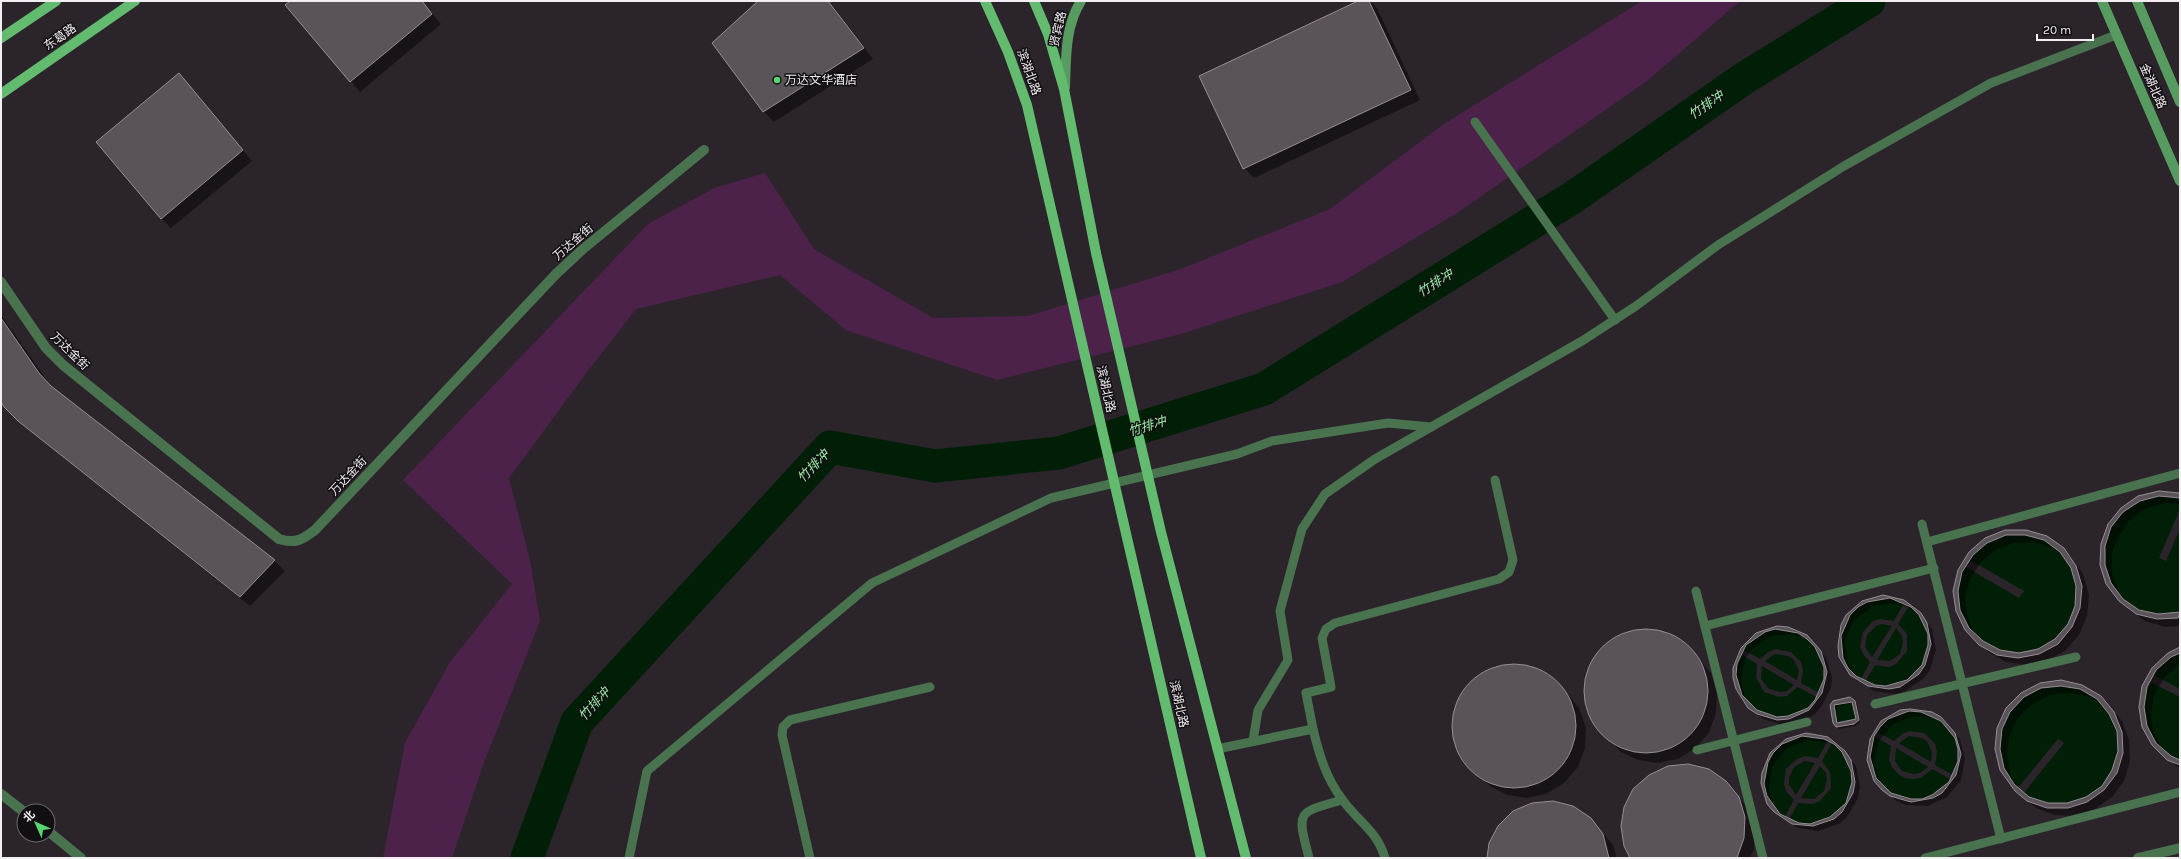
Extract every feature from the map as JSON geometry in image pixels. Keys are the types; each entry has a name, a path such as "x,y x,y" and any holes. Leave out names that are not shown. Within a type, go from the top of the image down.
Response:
{"main road":[{"path":"1,38 56,1"},
{"name":"东葛路","path":"1,94 135,1"},
{"name":"滨湖北路","path":"985,1 1008,52 1027,105 1201,858"},
{"name":"滨湖北路","path":"1034,1 1048,34 1064,89 1096,253 1160,532 1246,858"},
{"name":"贤宾路","path":"1064,89 1066,44 1076,9 1081,1"},
{"name":"金湖北路","path":"2102,1 2180,181"},
{"name":"金湖北路","path":"2137,1 2180,102"}],"street":[{"name":"万达金街","path":"1,282 46,348 63,365 279,539 290,542 300,541 314,530 556,274 583,249 704,150"},
{"path":"1,794 16,806"},
{"path":"56,838 81,858"},
{"path":"2138,858 2180,848"}],"lane":[{"path":"1253,741 1258,710 1288,660 1280,612 1302,529 1325,494 1375,459 1582,341 1615,320 1718,245 1858,158 1991,83 2116,35"},
{"path":"1475,122 1615,320"},
{"path":"629,858 647,771 872,583 1051,498 1237,454 1272,440 1388,423 1431,427"},
{"path":"1927,542 2180,473"},
{"path":"1384,858 1382,850 1370,829 1342,800 1320,758 1312,729 1306,693 1331,687 1322,638 1326,629 1335,623 1499,579 1509,572 1513,560 1495,480"},
{"path":"1922,524 2001,838"},
{"path":"1705,626 1934,568"},
{"path":"1696,591 1763,858"},
{"path":"1874,704 2076,657"},
{"path":"810,858 782,735 783,727 790,720 930,687"},
{"path":"1697,750 1808,722"},
{"path":"1217,749 1312,729"},
{"path":"1925,858 2180,792"},
{"path":"1309,858 1300,825 1304,815 1310,809 1342,800"}],"shaded area":[{"path":"1642,1 1740,1 1647,81 1457,213 1342,282 1181,334 997,380 846,330 780,275 636,309 587,372 509,478 530,560 540,621 483,765 452,858 383,858 405,743 450,662 512,584 403,480 648,224 714,188 765,173 814,249 933,318 1028,316 1181,269 1330,209 1444,124"},
{"path":"2159,496 2180,498 2180,612 2157,615 2137,609 2121,597 2110,580 2105,559 2107,538 2118,519 2138,502"},
{"path":"2017,534 2028,535 2039,539 2050,544 2059,551 2066,560 2071,571 2075,582 2075,604 2071,615 2066,626 2059,635 2050,642 2039,647 2028,651 2017,652 2006,651 1995,647 1984,642 1975,635 1968,626 1963,615 1959,604 1958,593 1959,582 1963,571 1968,560 1975,551 1984,544 1995,539 2006,535"},
{"path":"1884,598 1901,602 1915,611 1924,625 1928,642 1924,659 1915,673 1901,682 1884,686 1867,682 1853,673 1844,659 1840,642 1844,625 1853,611 1867,602"},
{"path":"1780,629 1797,633 1811,642 1820,656 1824,673 1820,690 1811,704 1797,713 1780,717 1763,713 1749,704 1740,690 1736,673 1740,656 1749,642 1763,633"},
{"path":"2180,653 2180,760 2165,750 2154,738 2147,723 2145,706 2147,690 2154,675 2165,663"},
{"path":"2059,686 2070,687 2081,691 2092,696 2101,703 2108,712 2113,723 2117,734 2117,756 2113,767 2108,778 2101,787 2092,794 2081,799 2070,803 2059,804 2048,803 2037,799 2026,794 2017,787 2010,778 2005,767 2001,756 2000,745 2001,734 2005,723 2010,712 2017,703 2026,696 2037,691 2048,687"},
{"path":"1852,702 1856,719 1837,723 1834,705"},
{"path":"1914,711 1931,715 1945,724 1954,738 1958,755 1954,772 1945,786 1931,795 1914,799 1897,795 1883,786 1874,772 1870,755 1874,738 1883,724 1897,715"},
{"path":"1808,736 1825,740 1839,749 1848,763 1852,780 1848,797 1839,811 1825,820 1808,824 1791,820 1777,811 1768,797 1764,780 1768,763 1777,749 1791,740"}],"pier":[{"path":"2180,509 2180,529 2166,561 2159,558"},
{"path":"1968,559 2024,591 2019,598 1964,566"},
{"path":"1905,601 1910,604 1898,624 1907,634 1907,651 1896,664 1889,667 1875,665 1864,684 1860,681 1870,662 1863,654 1860,647 1863,632 1873,621 1881,619 1894,621","holes":["1882,624 1892,626 1872,657 1865,647 1867,635 1876,626","1896,628 1902,636 1903,642 1900,654 1890,661 1877,660"]},
{"path":"1742,649 1760,659 1768,652 1776,649 1791,652 1801,662 1803,670 1801,683 1821,694 1818,698 1798,687 1787,696 1779,697 1764,692 1756,677 1757,664 1739,653","holes":["1775,654 1788,656 1793,659 1799,670 1797,680 1765,661","1762,666 1794,685 1787,691 1780,692 1769,689 1761,679"]},
{"path":"2152,674 2180,689 2180,697 2148,681"},
{"path":"1875,731 1894,741 1902,734 1909,731 1924,733 1935,744 1937,752 1935,765 1955,776 1952,780 1932,769 1921,778 1905,778 1898,774 1892,767 1889,760 1891,746 1872,735","holes":["1909,736 1922,738 1927,741 1932,753 1931,762 1899,743","1896,748 1928,767 1920,773 1914,774 1902,771 1895,761"]},
{"path":"1829,739 1833,741 1822,761 1830,772 1831,788 1820,801 1812,804 1798,803 1788,821 1784,818 1794,800 1786,791 1784,784 1786,769 1797,759 1805,756 1818,758","holes":["1805,761 1815,763 1796,795 1789,785 1789,778 1794,767","1820,766 1826,773 1827,779 1824,791 1814,799 1801,798"]},
{"path":"2058,739 2064,743 2023,794 2017,789"}],"building":[{"path":"290,1 422,1 432,14 350,82 285,5"},
{"name":"万达文华酒店","path":"758,1 828,1 864,48 763,112 712,43"},
{"path":"1358,1 1369,1 1411,90 1243,169 1199,76"},
{"path":"179,73 243,150 161,219 96,142"},
{"path":"1,318 39,373 51,386 275,560 240,597 18,421 4,407 1,402"},
{"path":"2159,491 2179,493 2180,498 2159,496 2140,501 2123,512 2111,527 2105,546 2105,565 2111,583 2123,599 2139,610 2158,614 2180,612 2178,618 2157,619 2136,614 2119,601 2106,584 2100,565 2101,544 2108,524 2121,508 2138,496"},
{"path":"2005,530 2026,530 2047,536 2064,548 2076,566 2082,586 2080,608 2072,627 2058,644 2039,654 2018,658 1997,655 1979,645 1965,630 1956,611 1953,591 1958,570 1969,552 1985,538","holes":["2006,535 2025,535 2044,540 2060,552 2071,568 2076,586 2075,606 2068,624 2055,639 2038,649 2019,653 2000,650 1983,641 1969,628 1960,610 1958,591 1962,572 1973,555 1987,543"]},
{"path":"1883,595 1904,600 1921,613 1927,623 1931,644 1925,665 1919,674 1900,687 1889,689 1868,686 1850,675 1839,657 1838,646 1841,625 1846,615 1862,601","holes":["1890,598 1911,607 1919,615 1928,634 1928,645 1922,665 1907,680 1886,686 1875,685 1856,676 1848,668 1843,658 1841,636 1850,615 1858,607 1867,602"]},
{"path":"1777,626 1788,627 1807,635 1821,651 1827,672 1822,693 1809,710 1789,719 1777,720 1757,714 1748,708 1736,689 1733,678 1733,668 1741,648 1756,633","holes":["1775,629 1798,633 1815,647 1824,667 1824,679 1815,700 1808,708 1788,716 1777,717 1757,710 1742,695 1736,675 1737,664 1746,645 1765,632"]},
{"path":"1646,629 1670,634 1690,647 1703,667 1708,691 1703,715 1690,735 1670,748 1646,753 1622,748 1602,735 1589,715 1584,691 1589,667 1602,647 1622,634"},
{"path":"2180,647 2180,653 2171,657 2156,670 2147,687 2144,707 2147,726 2156,743 2171,756 2180,760 2180,765 2167,760 2152,745 2142,727 2139,707 2142,686 2152,668 2168,653"},
{"path":"1514,664 1538,669 1558,682 1571,702 1576,726 1571,750 1558,770 1538,783 1514,788 1490,783 1470,770 1457,750 1452,726 1457,702 1470,682 1490,669"},
{"path":"2061,680 2082,685 2101,696 2114,712 2122,732 2123,753 2117,773 2104,790 2087,802 2068,808 2047,808 2027,801 2015,791 2000,770 1995,749 1997,728 2006,708 2021,693 2040,683","holes":["2061,686 2080,689 2097,699 2109,714 2117,731 2118,751 2112,770 2102,786 2086,797 2067,803 2048,803 2029,797 2014,784 2004,768 2000,749 2002,729 2010,712 2024,697 2041,688"]},
{"path":"1850,697 1855,701 1859,720 1854,724 1836,727 1833,723 1830,705 1833,701","holes":["1852,702 1856,719 1837,723 1834,705"]},
{"path":"1910,709 1932,712 1941,717 1955,733 1961,754 1956,775 1942,793 1933,798 1911,802 1890,796 1874,781 1867,760 1870,739 1881,721 1900,710","holes":["1909,711 1921,712 1941,721 1955,738 1958,749 1958,761 1949,782 1932,795 1922,799 1911,799 1891,793 1876,778 1870,757 1874,736 1888,719"]},
{"path":"1806,733 1828,737 1845,751 1851,760 1855,782 1853,793 1842,812 1834,819 1813,826 1792,824 1774,812 1767,804 1761,783 1762,773 1770,753 1786,739","holes":["1802,736 1824,739 1834,744 1842,752 1851,771 1852,782 1846,803 1830,817 1810,824 1799,823 1780,814 1767,796 1764,784 1768,762 1773,753 1782,744"]},
{"path":"1688,764 1709,769 1726,781 1739,797 1745,817 1744,838 1737,858 1630,858 1624,846 1621,826 1624,807 1633,789 1649,775 1668,766"},
{"path":"1553,801 1573,806 1591,818 1603,834 1609,858 1487,858 1489,843 1498,826 1513,811 1532,803"}],"waterway":[{"name":"竹排冲","path":"527,858 577,722 830,447 935,466 1059,453 1264,389 1572,198 1743,79 1869,1"}],"place":[{"name":"万达文华酒店","path":"777,80"}]}
